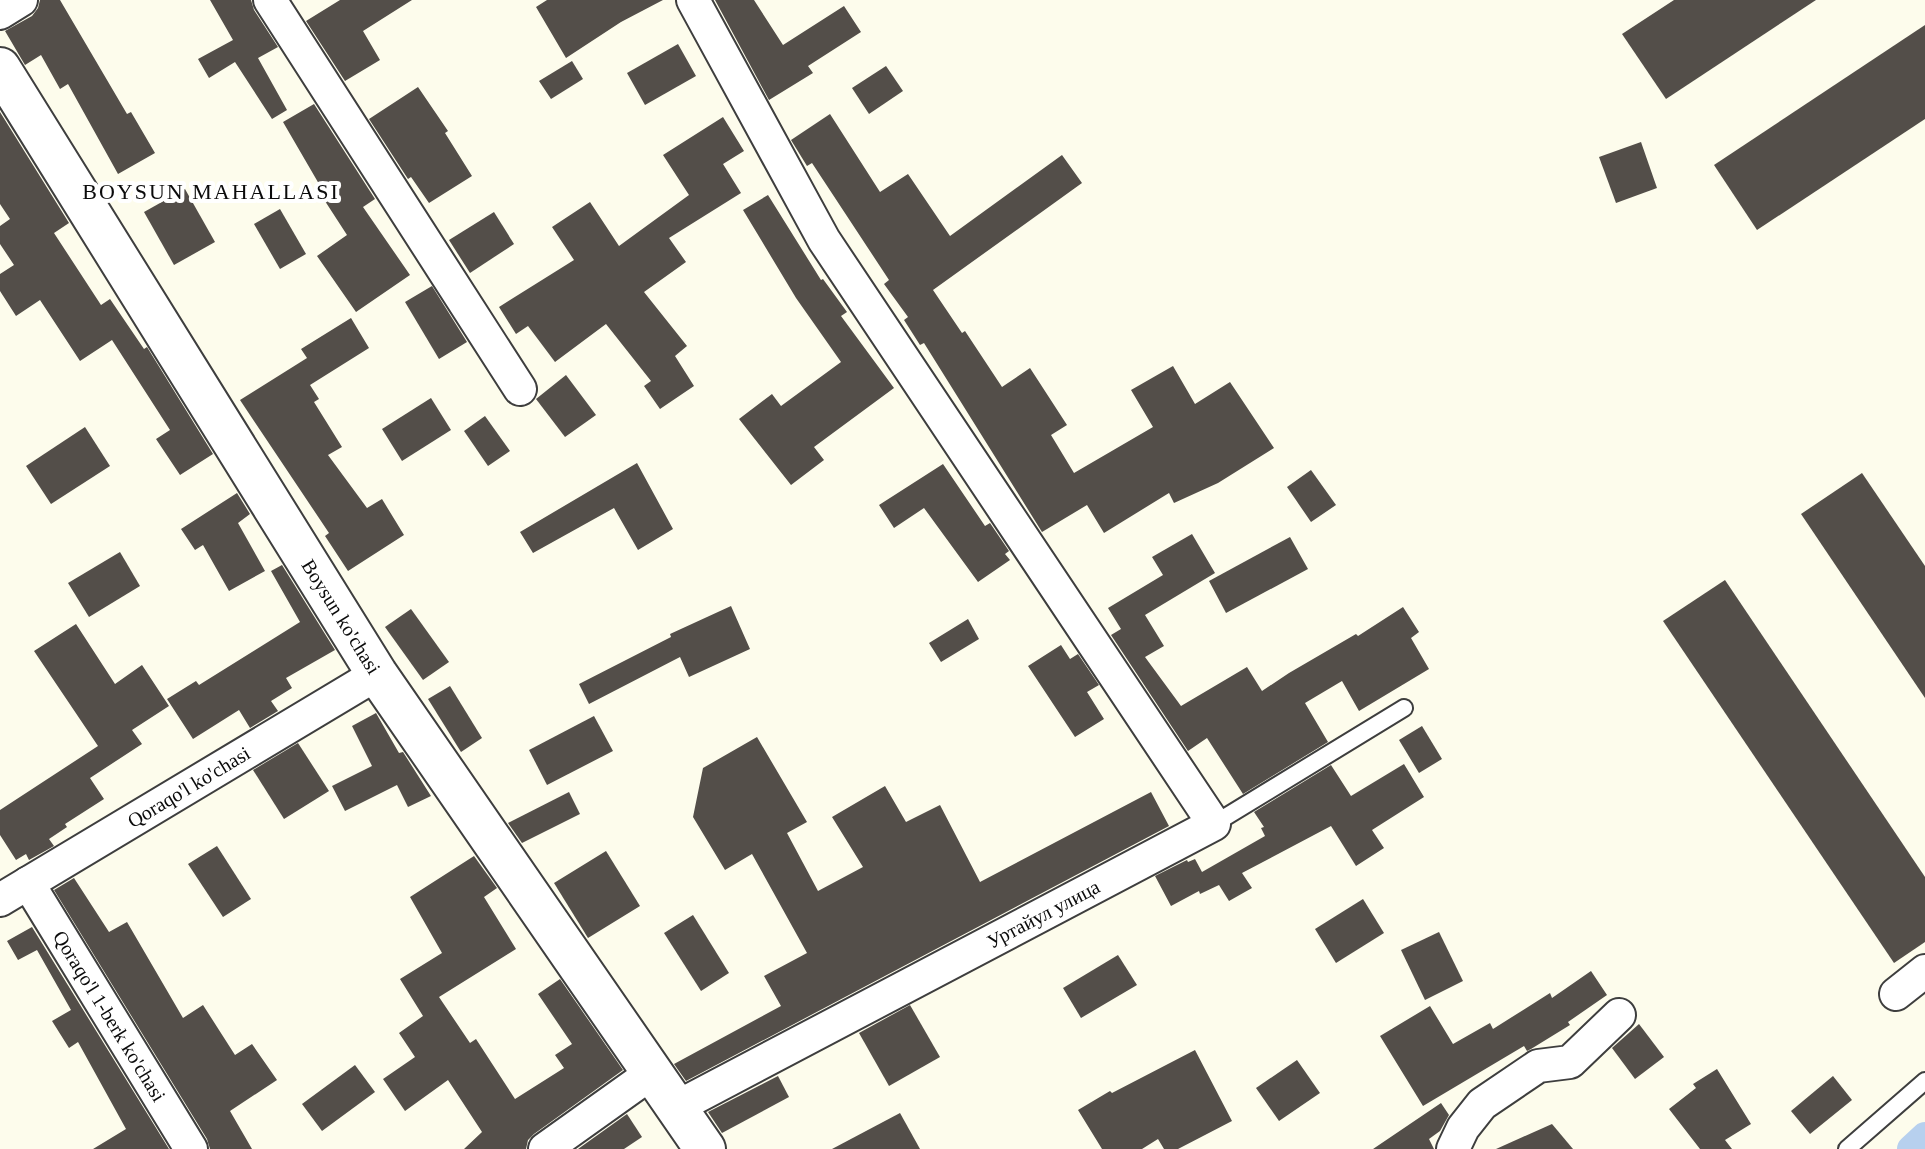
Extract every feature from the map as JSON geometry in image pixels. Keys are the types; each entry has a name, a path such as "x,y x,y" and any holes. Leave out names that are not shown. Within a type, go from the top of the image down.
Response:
{"street":[{"path":"0,13 21,0"},
{"path":"270,0 520,389"},
{"path":"693,0 824,240 1214,824"},
{"name":"Boysun ko'chasi","path":"0,68 377,674 705,1149"},
{"name":"Qoraqo'l ko'chasi","path":"0,900 377,674"},
{"name":"Уртайул улица","path":"677,1107 1214,824"},
{"name":"Qoraqo'l 1-berk ko'chasi","path":"28,883 191,1149"},
{"path":"1896,994 1925,971"},
{"path":"1453,1149 1463,1128 1482,1104 1538,1066 1570,1062 1619,1015"},
{"path":"545,1149 653,1072"}],"lane":[{"name":"Уртайул улица","path":"1214,824 1404,708"},
{"path":"1847,1149 1925,1081"}],"building":[{"path":"40,0 60,0 127,114 131,112 155,153 118,174 68,84 60,89 41,55 25,65 5,31 32,16"},
{"path":"210,0 251,0 278,47 258,58 287,110 272,119 235,62 209,78 198,59 233,40"},
{"path":"340,0 412,0 363,31 380,60 345,81 306,21"},
{"path":"547,0 663,0 621,22 566,58 536,7"},
{"path":"715,0 754,0 783,45 844,6 861,32 808,66 813,73 769,100"},
{"path":"1674,0 1816,0 1666,99 1622,34"},
{"path":"1925,25 1925,119 1757,230 1714,165"},
{"path":"678,44 696,76 645,105 627,73"},
{"path":"572,61 583,79 551,99 539,81"},
{"path":"886,66 903,91 869,114 852,88"},
{"path":"418,87 448,131 445,133 472,176 429,203 411,177 408,179 369,119"},
{"path":"314,104 375,199 363,207 410,275 356,312 317,256 347,235 323,198 326,196 283,122"},
{"path":"0,112 69,223 54,233 101,305 110,299 144,349 147,347 213,454 180,475 156,439 170,430 112,340 80,361 40,300 16,316 0,291 0,274 14,265 0,244 0,226 10,219 0,204"},
{"path":"830,114 880,192 908,174 950,236 1062,155 1082,183 933,290 1002,387 1030,368 1067,425 1051,435 1074,473 1153,427 1131,390 1173,366 1195,404 1230,382 1274,448 1218,483 1174,503 1169,493 1104,533 1087,505 1042,532 924,343 920,345 904,320 908,317 884,284 889,280 812,163 807,166 791,140"},
{"path":"723,117 744,151 723,164 741,193 669,238 686,262 644,292 687,346 675,356 694,386 660,409 644,386 651,381 606,324 555,362 528,326 516,334 499,307 574,260 552,227 590,202 619,246 689,195 663,155"},
{"path":"1641,142 1657,188 1616,203 1599,157"},
{"path":"185,189 215,242 174,265 144,212"},
{"path":"768,195 821,280 847,312 841,316 894,388 814,447 824,460 791,485 739,419 772,394 781,406 841,362 796,298 743,210"},
{"path":"280,209 306,254 280,269 254,224"},
{"path":"494,212 514,244 470,273 449,240"},
{"path":"432,286 467,342 439,359 405,302"},
{"path":"351,318 369,348 310,385 319,399 314,402 342,447 328,455 367,508 382,499 404,535 348,571 325,536 329,533 240,400 307,358 301,349"},
{"path":"566,375 596,415 565,437 536,399"},
{"path":"431,398 451,430 402,461 382,429"},
{"path":"485,416 510,451 488,466 464,431"},
{"path":"85,427 110,466 51,504 26,466"},
{"path":"637,463 673,529 638,550 614,508 533,553 520,532"},
{"path":"943,464 985,526 990,523 1009,551 1005,554 1010,560 978,582 924,508 894,528 879,505"},
{"path":"1311,470 1336,505 1311,522 1287,487"},
{"path":"1862,473 1925,566 1925,698 1801,514"},
{"path":"237,493 250,514 238,523 265,571 229,591 203,545 195,550 181,529"},
{"path":"1192,534 1215,573 1145,615 1164,646 1145,657 1181,706 1247,667 1262,691 1403,607 1419,632 1411,638 1429,669 1359,711 1342,681 1305,703 1328,742 1243,794 1207,738 1188,751 1111,635 1121,629 1108,608 1163,575 1152,557"},
{"path":"1290,537 1308,569 1226,613 1209,581"},
{"path":"120,552 140,586 89,617 68,583"},
{"path":"282,565 335,650 286,678 292,688 271,701 278,711 250,728 239,710 193,739 167,699 196,681 199,685 300,622 271,571"},
{"path":"1725,580 1925,877 1925,942 1894,963 1663,621"},
{"path":"731,606 750,649 689,677 680,657 589,704 579,684 671,637 670,634"},
{"path":"411,609 449,662 423,680 385,627"},
{"path":"968,619 979,639 941,662 929,643"},
{"path":"76,624 115,684 142,665 169,706 132,730 142,744 90,778 104,799 65,824 67,827 49,839 54,846 29,860 26,854 16,860 0,835 0,810 98,746 34,651"},
{"path":"1061,645 1070,659 1078,654 1099,685 1087,692 1104,719 1075,737 1028,666"},
{"path":"450,686 482,738 461,752 428,699"},
{"path":"376,713 399,753 403,752 431,796 408,807 397,785 345,811 332,786 372,766 352,726"},
{"path":"594,716 613,751 547,785 529,750"},
{"path":"1422,726 1442,759 1419,773 1399,740"},
{"path":"757,737 807,822 787,833 818,891 863,867 832,817 885,786 906,822 940,805 980,882 1151,792 1169,826 686,1081 674,1064 781,1006 764,976 807,953 752,854 725,870 693,817 703,768"},
{"path":"298,743 329,791 284,819 253,770"},
{"path":"1404,764 1424,797 1372,830 1384,848 1356,866 1331,826 1242,873 1252,888 1229,901 1219,885 1200,894 1199,891 1171,906 1155,876 1195,859 1202,872 1265,836 1261,828 1264,827 1254,812 1331,765 1351,796"},
{"path":"569,792 580,814 522,843 508,823"},
{"path":"217,846 251,899 223,917 188,864"},
{"path":"606,851 640,906 588,938 554,883"},
{"path":"474,856 497,888 484,897 516,949 439,997 470,1043 476,1039 515,1099 564,1068 555,1055 572,1044 538,994 560,979 623,1070 534,1134 528,1140 526,1149 464,1149 482,1132 448,1080 405,1111 383,1079 415,1057 399,1033 423,1016 400,979 442,953 410,897"},
{"path":"74,878 109,932 127,922 183,1018 203,1005 235,1055 252,1044 277,1080 230,1111 252,1149 210,1149 207,1139 54,890"},
{"path":"1363,899 1384,933 1336,963 1315,929"},
{"path":"693,915 729,973 701,991 664,933"},
{"path":"32,927 169,1149 93,1149 126,1129 78,1042 69,1048 52,1021 71,1010 37,950 18,960 7,941"},
{"path":"1439,932 1463,981 1425,1000 1401,950"},
{"path":"1118,955 1137,985 1081,1018 1063,988"},
{"path":"1591,971 1607,995 1568,1022 1570,1025 1527,1051 1524,1046 1423,1106 1380,1036 1430,1006 1453,1044 1490,1023 1493,1029 1550,993 1552,998"},
{"path":"910,1005 940,1057 889,1086 859,1033"},
{"path":"1639,1024 1664,1057 1635,1079 1612,1048"},
{"path":"1195,1050 1232,1121 1178,1149 1164,1149 1158,1139 1142,1149 1102,1149 1078,1110"},
{"path":"1297,1060 1320,1093 1279,1121 1256,1088"},
{"path":"355,1065 375,1092 322,1131 302,1104"},
{"path":"1717,1069 1751,1124 1725,1140 1732,1149 1700,1149 1669,1109 1696,1088 1693,1084"},
{"path":"778,1076 789,1097 722,1133 708,1112"},
{"path":"1833,1076 1852,1100 1810,1134 1791,1111"},
{"path":"1441,1103 1449,1115 1440,1131 1429,1139 1434,1149 1373,1149"},
{"path":"900,1113 920,1149 832,1149"},
{"path":"627,1114 642,1137 624,1149 578,1149"},
{"path":"1552,1124 1573,1149 1496,1149"}],"waterway":[{"path":"1911,1149 1925,1136"}],"district":[{"name":"BOYSUN MAHALLASI","path":"211,191"}]}
